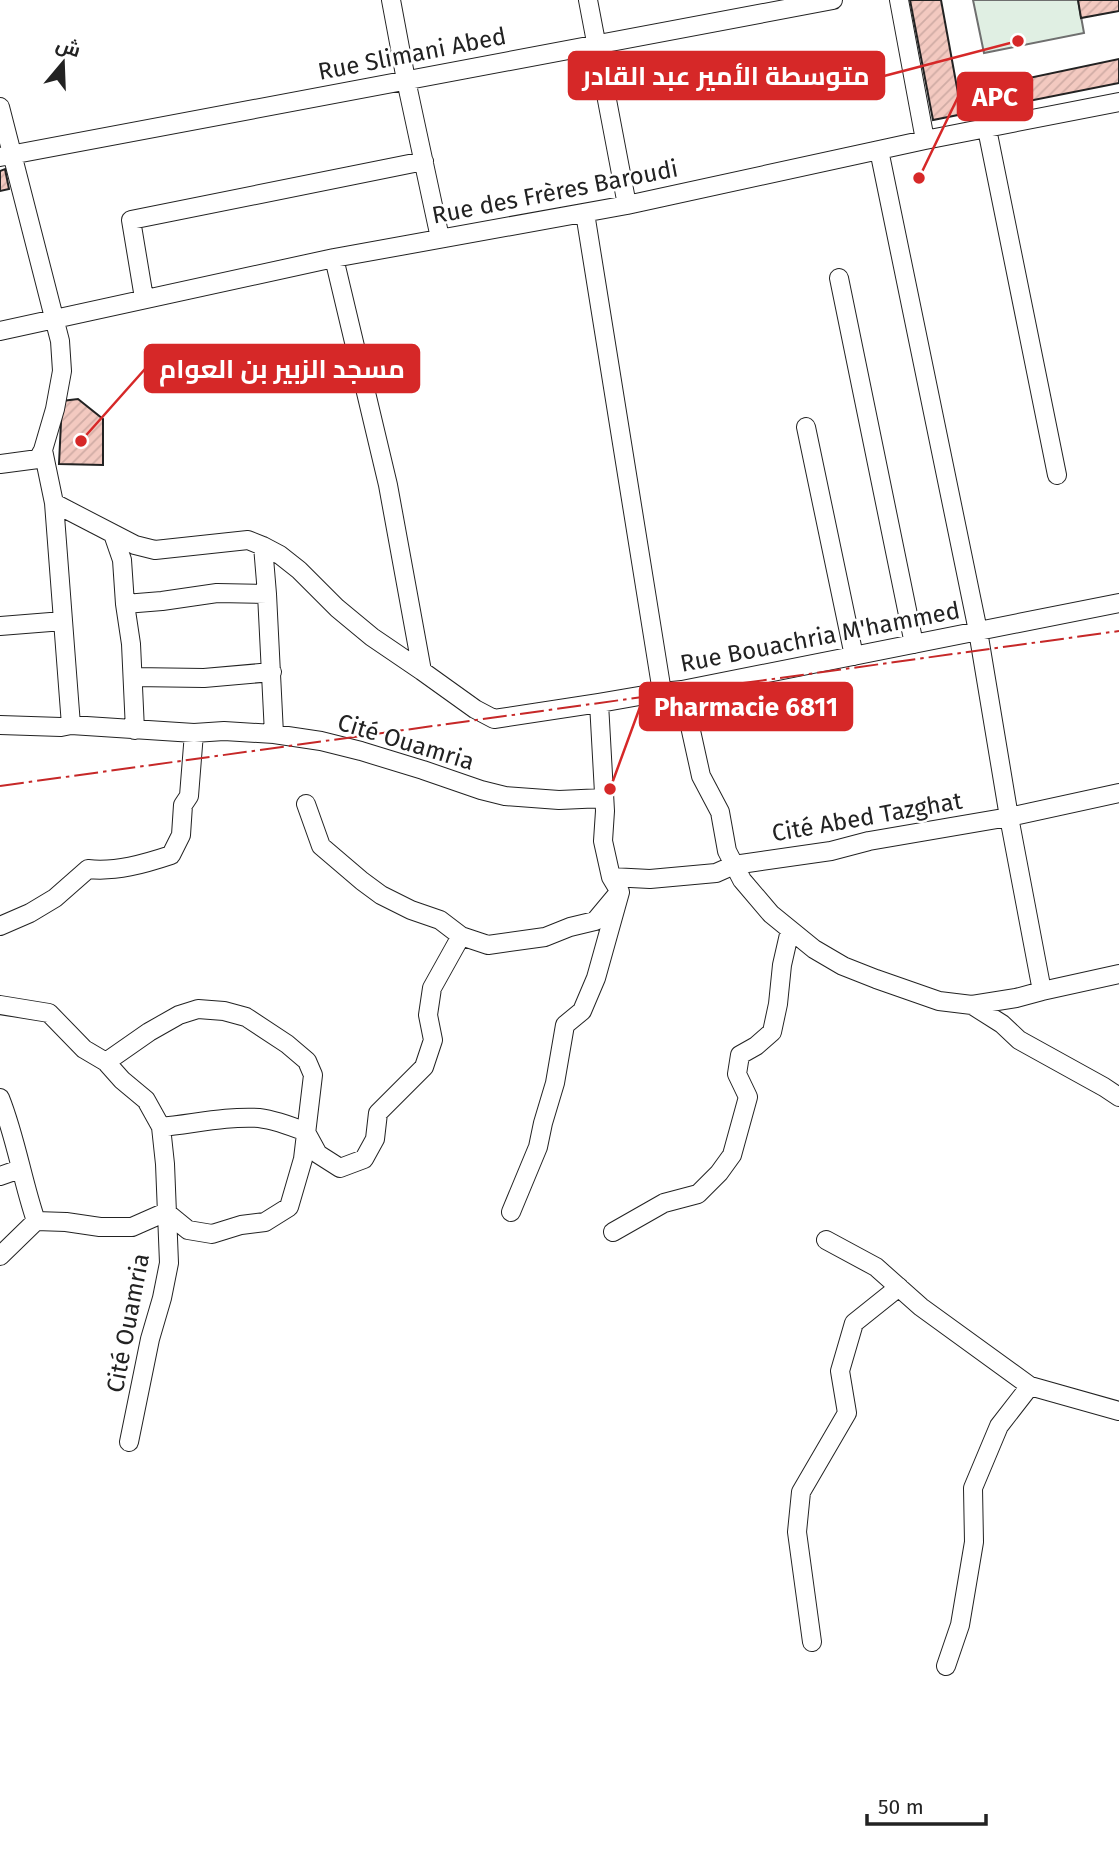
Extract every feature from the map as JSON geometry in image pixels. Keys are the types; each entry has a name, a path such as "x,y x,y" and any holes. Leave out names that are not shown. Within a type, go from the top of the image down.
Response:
{"street":[{"path":"391,0 440,238"},
{"path":"588,0 627,205"},
{"name":"Rue Slimani Abed","path":"6,156 833,0"},
{"path":"899,0 925,140"},
{"name":"Rue des Frères Baroudi","path":"0,331 334,258 627,205 925,140 1119,103"},
{"path":"0,107 6,156 55,320 62,371 55,409 38,459 0,464"},
{"path":"987,129 1057,475"},
{"path":"879,150 978,631 1009,817 1042,990"},
{"path":"144,298 131,220 424,161"},
{"path":"585,213 663,692"},
{"path":"334,258 388,485 422,671"},
{"path":"839,278 914,645"},
{"path":"806,427 855,656"},
{"path":"43,450 54,503 71,725"},
{"path":"54,503 135,545 155,550 248,540 263,545 274,734"},
{"path":"113,534 122,560 131,645 135,730"},
{"name":"Rue Bouachria M'hammed","path":"263,545 299,570 363,630 453,695 494,719 682,690 1119,603"},
{"path":"125,604 217,593 267,594"},
{"path":"0,626 63,621"},
{"path":"132,677 204,678 272,672"},
{"path":"682,690 701,776 720,812 726,851 742,880 771,914 814,949 854,970 939,1001 972,1005 1016,998 1119,974"},
{"path":"511,1212 538,1147 555,1083 565,1026 582,1011 596,978 615,884 603,841 604,798 599,703"},
{"name":"Cité Ouamria","path":"0,725 71,725 194,733 225,731 274,734 321,741 361,751 505,796 559,800 604,798"},
{"path":"0,926 55,898 88,869 104,871 171,855 181,835 183,805 189,796 194,733"},
{"name":"Cité Abed Tazghat","path":"615,884 716,873 734,864 831,851 869,841 1009,817 1119,793"},
{"path":"306,804 321,846 381,895 411,911 440,920 461,936 488,945 545,937 595,921 615,884"},
{"path":"613,1232 664,1203 698,1194 732,1155 748,1097 737,1074 740,1055 772,1032 790,930"},
{"path":"161,1127 227,1118 261,1118 306,1132 318,1154 340,1168 364,1159 375,1139 378,1114 424,1067 433,1040 428,1015 432,988 461,936"},
{"name":"Cité Ouamria","path":"0,1005 49,1013 84,1049 106,1062 146,1100 161,1127 169,1263 129,1442"},
{"path":"972,1005 1002,1024 1019,1040 1119,1097"},
{"path":"106,1062 149,1032 179,1015 198,1009 224,1011 246,1017 307,1061 313,1075 303,1159 289,1207 265,1222 241,1225 212,1234 188,1230 166,1212"},
{"path":"0,1098 16,1145 20,1169 36,1221 0,1256"},
{"path":"0,1176 20,1169"},
{"name":"Cité Ouamria","path":"36,1221 132,1227 166,1212"},
{"path":"826,1240 876,1267 921,1307 1030,1386 1119,1411"},
{"path":"812,1642 797,1532 800,1492 847,1413 840,1371 854,1323 899,1287"},
{"path":"946,1667 960,1625 974,1542 973,1488 999,1426 1030,1386"}],"green space":[{"path":"973,0 1078,0 1084,33 984,53"}],"building":[{"path":"910,0 941,0 958,93 1119,59 1119,83 933,120"},
{"path":"1078,0 1119,0 1119,11 1081,18"},
{"path":"5,169 9,189 0,191 0,171"},
{"path":"78,399 103,419 103,465 59,464 62,401"}],"power":[{"path":"0,786 1119,631"}],"place":[{"name":"متوسطة الأمير عبد القادر","path":"1018,41"},
{"name":"APC","path":"919,178"},
{"name":"مسجد الزبير بن العوام","path":"81,441"},
{"name":"Pharmacie 6811","path":"610,789"}]}
